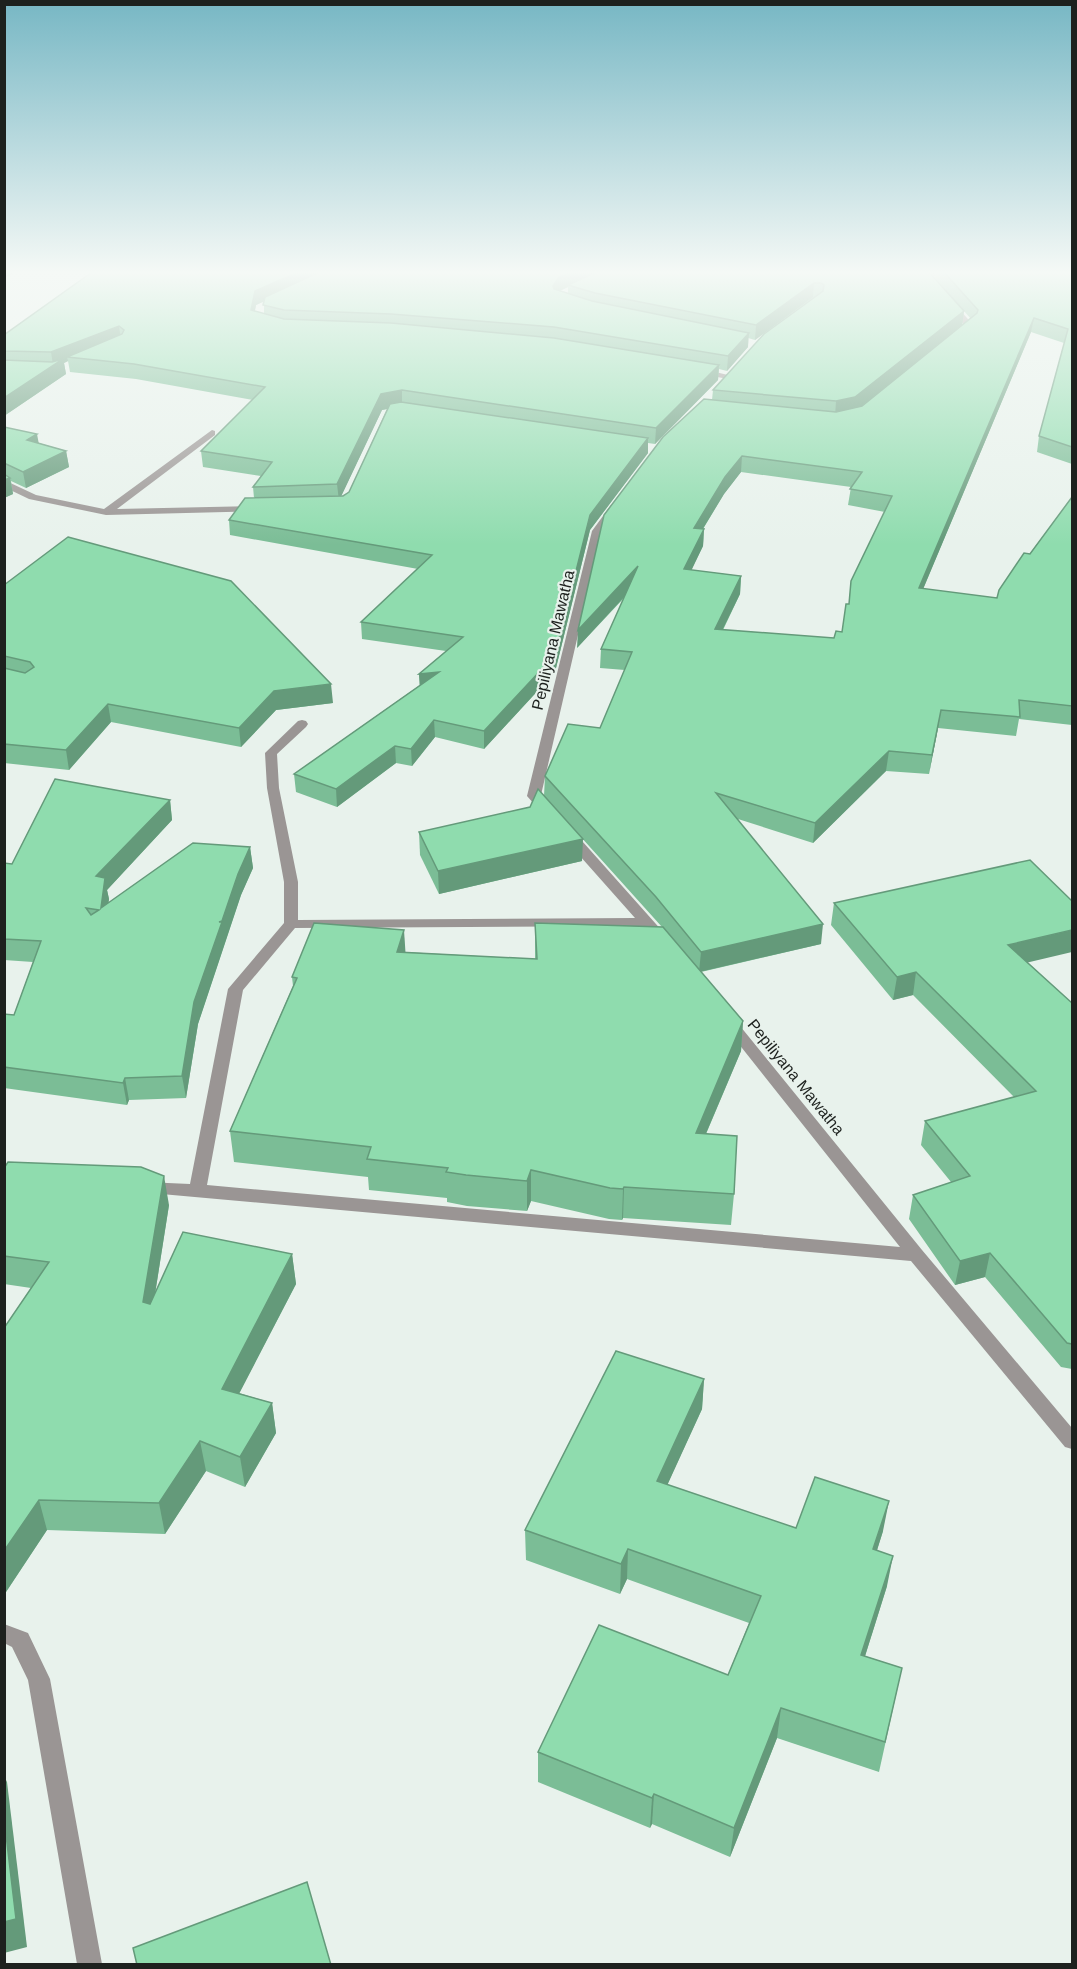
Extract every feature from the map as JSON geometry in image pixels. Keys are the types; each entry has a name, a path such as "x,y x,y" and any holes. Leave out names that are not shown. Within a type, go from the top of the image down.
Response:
{"street":[{"path":"693,370 732,372 714,392"},
{"path":"106,512 212,433"},
{"path":"4,483 33,497 106,512 264,508"},
{"name":"Pepiliyana Mawatha","path":"624,494 597,531 534,796 648,922 670,950"},
{"path":"197,1190 236,989 291,924 291,882 273,788 271,753 303,724"},
{"path":"291,924 648,922"},
{"name":"Pepiliyana Mawatha","path":"723,1014 916,1255 1072,1441"},
{"path":"129,1187 197,1190 916,1255"},
{"path":"4,1633 20,1640 39,1679 90,1965"}],"building":[{"path":"4,362 59,362 4,398"},
{"path":"114,362 700,362 719,365 656,428 402,390 381,394 337,484 253,487 272,462 201,451 265,387"},
{"path":"739,362 900,362 855,397 836,401 713,390"},
{"path":"917,362 1015,362 919,588 997,598 999,590 1024,553 1030,554 1072,497 1072,706 1019,700 1020,717 941,710 932,755 889,751 815,823 716,793 823,924 701,952 656,897 545,776 568,724 600,728 632,652 601,649 638,566 578,630 604,515 663,437 704,399 836,412 862,406","holes":["742,456 862,472 850,489 892,496 851,581 849,604 846,604 842,632 836,631 834,638 715,629 741,576 684,569 704,529 694,528 725,477"]},
{"path":"1059,362 1072,362 1072,447 1039,436"},
{"path":"401,402 648,438 590,515 555,655 484,731 434,720 411,749 395,746 336,789 294,774 439,672 419,674 463,637 361,622 432,555 229,520 245,498 343,496 349,492 390,404"},
{"path":"4,427 37,434 27,440 66,451 23,472 4,463"},
{"path":"68,537 231,581 331,684 274,691 239,728 108,704 66,750 4,744 4,668 25,673 34,667 30,662 4,656 4,585"},
{"path":"55,779 170,800 96,876 105,878 101,908 193,843 250,847 222,921 219,922 222,922 194,1002 182,1076 125,1078 123,1083 4,1067 4,1014 14,1015 41,941 4,939 4,863 12,864","holes":["86,908 99,910 91,915"]},
{"path":"538,789 583,839 438,871 419,832 530,807"},
{"path":"1030,860 1072,901 1072,930 1008,945 1072,1003 1072,1344 1067,1343 990,1253 960,1261 913,1195 970,1176 925,1121 1036,1091 916,972 897,977 834,903"},
{"path":"314,923 404,930 397,952 537,959 535,923 663,927 743,1021 696,1133 737,1136 734,1194 610,1188 531,1170 527,1181 466,1175 446,1172 448,1168 367,1159 371,1147 230,1131 297,978 292,977"},
{"path":"8,1162 141,1167 164,1176 143,1302 150,1304 183,1232 292,1254 222,1389 272,1403 240,1457 200,1441 159,1503 39,1500 4,1551 4,1328 49,1262 4,1256 4,1168"},
{"path":"616,1351 704,1379 657,1481 796,1528 815,1477 889,1501 873,1549 893,1556 861,1655 902,1668 885,1742 781,1708 734,1828 654,1794 652,1798 538,1752 599,1625 728,1675 761,1596 628,1549 621,1564 525,1530"},
{"path":"4,1818 16,1919 4,1922"},
{"path":"307,1882 331,1965 137,1965 133,1948"}]}
